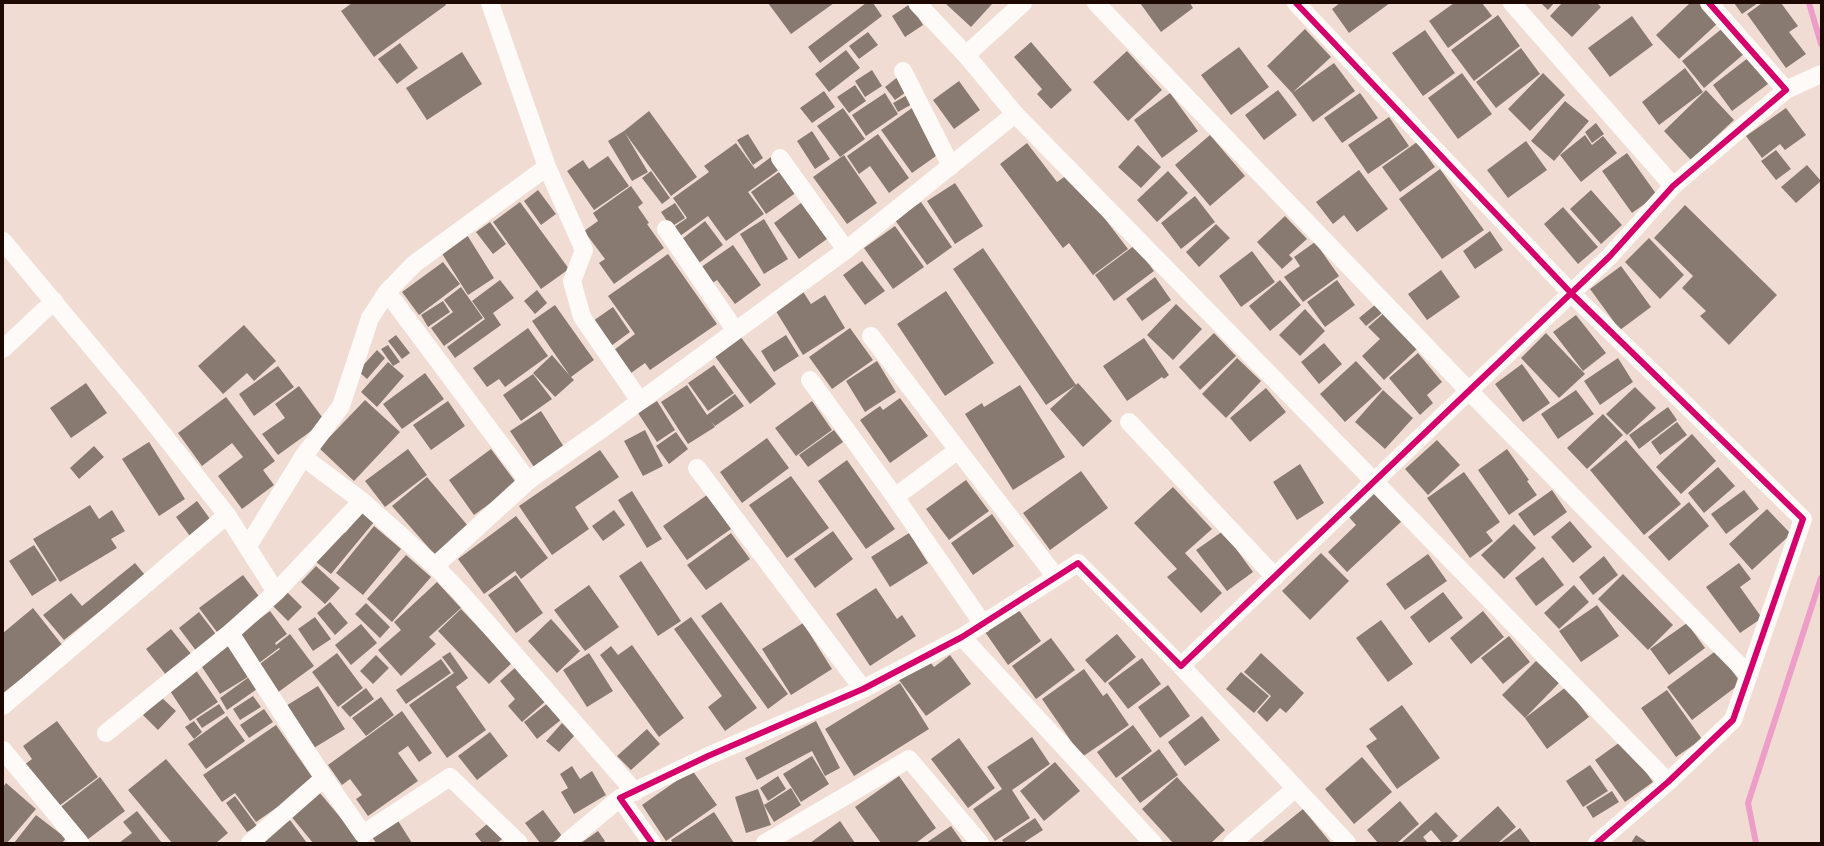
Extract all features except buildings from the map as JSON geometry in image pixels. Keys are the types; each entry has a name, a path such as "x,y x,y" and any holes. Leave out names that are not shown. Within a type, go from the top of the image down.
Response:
{"street":[{"path":"490,3 547,167 584,250 572,281 582,317 640,401"},
{"path":"918,3 966,55 1015,114 1668,782"},
{"path":"966,55 1023,3"},
{"path":"1096,3 1469,391 1748,674"},
{"path":"1296,3 1571,293 1803,519 1733,720 1668,782 1597,843"},
{"path":"1512,3 1673,186"},
{"path":"1709,3 1786,90"},
{"path":"903,71 951,166"},
{"path":"1181,666 1610,256 1673,186 1786,90 1814,78"},
{"path":"435,566 528,481 846,250 1015,114"},
{"path":"780,158 846,250"},
{"path":"248,546 302,457 341,406 370,318 387,292 414,264 547,167"},
{"path":"666,229 735,330"},
{"path":"3,241 139,404 227,516 248,546 276,592"},
{"path":"387,292 528,481"},
{"path":"3,349 54,301"},
{"path":"871,336 1056,577"},
{"path":"810,380 895,497 983,624"},
{"path":"1129,422 1275,577"},
{"path":"895,497 958,450"},
{"path":"302,457 362,501 435,566 460,592 628,795 652,843"},
{"path":"697,468 863,689"},
{"path":"106,732 230,633 276,592 362,501"},
{"path":"3,706 227,516"},
{"path":"566,843 628,795 708,756 863,689 962,637 1078,563 1181,666 1347,843"},
{"path":"230,633 324,778 363,834 450,777 519,843"},
{"path":"962,637 1153,843"},
{"path":"3,750 80,843"},
{"path":"766,843 909,760 980,843"},
{"path":"250,843 324,778"},
{"path":"1232,843 1296,788"}],"waterway":[{"path":"1809,3 1821,44"},
{"path":"1756,843 1748,803 1821,578"}],"cycle path":[{"path":"1296,3 1571,293 1803,519 1733,720 1668,782 1597,843"},
{"path":"652,843 620,798 708,756 863,689 962,637 1078,563 1181,666 1610,256 1673,186 1786,90 1709,3"}]}
